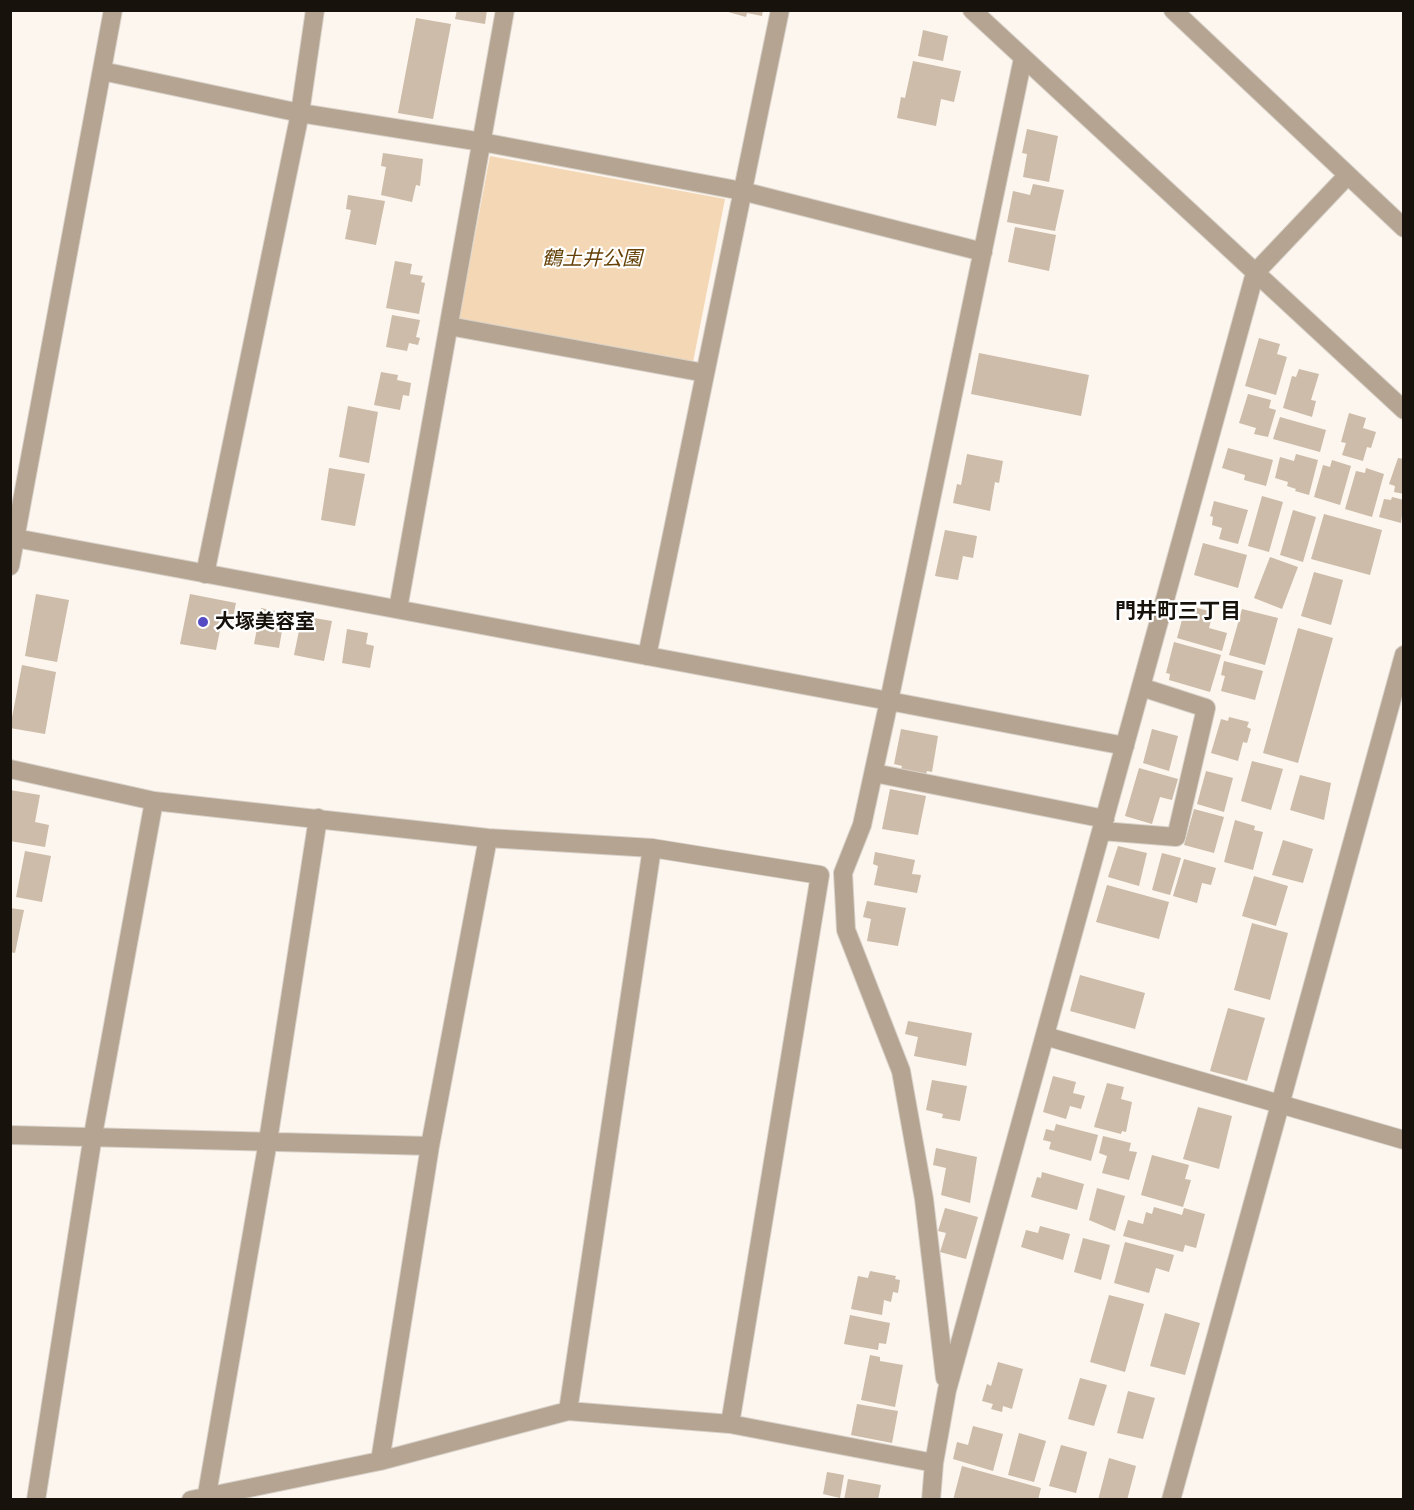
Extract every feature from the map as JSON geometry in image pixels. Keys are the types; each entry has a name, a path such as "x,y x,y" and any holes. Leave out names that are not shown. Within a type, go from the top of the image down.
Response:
{"street":[{"path":"10,566 13,536 113,10"},
{"path":"205,574 300,113 315,10"},
{"path":"398,609 505,10"},
{"path":"647,656 780,10"},
{"path":"972,10 1404,410"},
{"path":"1173,10 1404,228"},
{"path":"947,1390 924,1199 901,1071 846,930 843,873 862,825 1023,58"},
{"path":"102,71 300,113 482,142 742,191 983,252"},
{"path":"932,1500 934,1463 947,1390 1255,273 1347,176"},
{"path":"448,326 705,373"},
{"path":"13,536 1125,746"},
{"path":"1171,1500 1404,655"},
{"path":"873,773 1103,825 1176,837 1206,708 1141,687"},
{"path":"10,769 154,801 488,838 652,848 820,875 843,873"},
{"path":"36,1500 93,1135 154,801"},
{"path":"318,818 268,1141 199,1497 380,1461 568,1411 730,1424 934,1463"},
{"path":"380,1461 430,1146 488,838"},
{"path":"568,1411 652,848"},
{"path":"730,1424 820,875"},
{"path":"1045,1036 1404,1140"},
{"path":"10,1135 93,1135 430,1146"}],"green space":[{"name":"鶴土井公園","path":"490,156 725,199 693,362 459,319"}],"building":[{"path":"457,10 487,10 485,24 455,19"},
{"path":"721,10 763,10 762,16 747,13 746,17"},
{"path":"416,18 451,24 433,119 398,113"},
{"path":"923,30 948,36 943,61 918,56"},
{"path":"913,61 961,71 954,102 941,99 936,126 897,118 901,97 905,98"},
{"path":"1027,129 1058,136 1049,182 1023,177 1027,154 1022,153"},
{"path":"383,153 423,159 420,186 416,185 412,202 381,195 386,167 381,166"},
{"path":"1033,184 1064,190 1055,231 1007,222 1013,191 1030,195"},
{"path":"348,195 385,201 376,245 345,239 351,210 346,209"},
{"path":"1015,227 1056,235 1049,271 1008,262"},
{"path":"395,261 412,264 410,274 423,276 421,282 425,283 419,314 386,308"},
{"path":"392,315 420,320 416,337 420,338 418,345 409,343 407,351 386,347"},
{"path":"1259,338 1280,344 1277,354 1287,357 1276,395 1245,386"},
{"path":"979,353 1089,375 1081,416 971,394"},
{"path":"1299,369 1319,374 1311,400 1316,401 1312,417 1283,408 1292,376 1296,377"},
{"path":"381,372 398,375 397,380 411,383 409,396 403,395 400,410 374,405"},
{"path":"1248,394 1271,400 1269,408 1276,410 1268,437 1254,434 1256,428 1239,423"},
{"path":"348,406 378,412 369,463 339,457"},
{"path":"1349,413 1366,418 1363,428 1376,432 1371,448 1367,447 1363,461 1342,455 1346,443 1341,442"},
{"path":"1280,417 1326,430 1320,452 1273,439"},
{"path":"1228,448 1273,460 1266,486 1244,480 1245,475 1222,468"},
{"path":"967,454 1003,461 999,483 995,482 990,511 953,503 957,484 961,485"},
{"path":"1296,454 1318,460 1309,495 1295,491 1296,489 1287,486 1288,482 1275,478 1280,457 1294,461"},
{"path":"1398,458 1404,459 1404,494 1394,492 1395,486 1389,484"},
{"path":"1332,460 1351,466 1340,505 1314,497 1323,465 1330,467"},
{"path":"329,468 365,474 355,526 321,520"},
{"path":"1366,468 1384,474 1372,517 1345,509 1356,471 1365,473"},
{"path":"1262,496 1283,502 1269,552 1248,546"},
{"path":"1392,497 1404,500 1401,523 1379,517 1384,499 1391,500"},
{"path":"1214,501 1248,510 1238,544 1219,539 1222,528 1212,525 1213,517 1210,516"},
{"path":"1293,510 1316,517 1303,562 1280,555"},
{"path":"1324,514 1382,530 1370,575 1311,559"},
{"path":"945,530 977,536 973,558 963,556 958,580 935,576"},
{"path":"1203,543 1247,555 1238,588 1194,575"},
{"path":"1270,557 1298,567 1282,609 1254,598"},
{"path":"1314,572 1343,580 1331,625 1301,616"},
{"path":"36,594 69,600 57,662 25,656"},
{"path":"190,594 236,603 232,622 222,620 216,650 180,644"},
{"path":"1186,605 1213,612 1209,628 1227,633 1222,651 1177,638"},
{"path":"261,608 285,613 279,648 254,644"},
{"path":"1242,609 1278,618 1265,665 1229,655"},
{"path":"302,616 332,621 324,661 294,655"},
{"path":"1298,628 1333,638 1298,763 1263,753"},
{"path":"347,629 368,633 366,644 374,646 370,668 342,663"},
{"path":"1174,642 1221,655 1210,692 1169,680 1170,674 1166,673"},
{"path":"1224,661 1263,671 1255,700 1221,691 1225,676 1221,675"},
{"path":"22,665 56,672 45,734 10,728"},
{"path":"1229,717 1249,722 1247,727 1251,729 1247,743 1243,742 1238,761 1211,753 1221,719 1228,721"},
{"path":"901,729 938,736 932,772 927,771 926,774 901,770 902,766 894,764"},
{"path":"1152,729 1178,736 1169,771 1143,763"},
{"path":"1252,761 1283,769 1271,810 1241,801"},
{"path":"1139,768 1178,779 1172,800 1160,797 1152,824 1125,816"},
{"path":"1206,771 1233,778 1224,812 1197,804"},
{"path":"1300,775 1331,783 1324,820 1290,810"},
{"path":"890,789 926,796 918,835 882,829"},
{"path":"10,790 40,795 35,822 49,825 45,847 10,841"},
{"path":"1194,809 1224,817 1214,853 1184,845"},
{"path":"1235,820 1255,826 1254,830 1263,832 1253,870 1224,862"},
{"path":"1283,840 1313,849 1303,883 1272,875"},
{"path":"1118,846 1147,853 1139,886 1108,877"},
{"path":"25,851 51,856 42,902 16,897"},
{"path":"875,852 915,860 912,874 921,875 917,893 874,885 878,866 873,864"},
{"path":"1162,853 1181,858 1170,895 1152,890"},
{"path":"1184,859 1216,868 1211,885 1202,883 1197,903 1173,896"},
{"path":"1254,876 1288,886 1276,926 1242,916"},
{"path":"1107,885 1169,902 1159,939 1096,922"},
{"path":"867,901 906,908 898,946 867,941 871,919 863,917"},
{"path":"10,908 24,910 15,953 10,952"},
{"path":"1252,923 1288,933 1270,1000 1234,990"},
{"path":"1080,975 1145,993 1135,1029 1070,1011"},
{"path":"1228,1008 1265,1018 1247,1081 1210,1071"},
{"path":"908,1021 972,1033 966,1066 914,1056 918,1037 905,1034"},
{"path":"1053,1076 1076,1082 1073,1093 1085,1096 1081,1109 1070,1106 1066,1119 1043,1112"},
{"path":"932,1080 967,1086 960,1121 942,1118 943,1114 926,1110"},
{"path":"1107,1083 1124,1087 1121,1099 1132,1102 1126,1132 1122,1131 1121,1134 1094,1127"},
{"path":"1198,1107 1232,1116 1219,1169 1183,1159"},
{"path":"1056,1124 1098,1135 1091,1161 1049,1149 1051,1142 1043,1140 1046,1129 1054,1131"},
{"path":"1103,1136 1131,1143 1129,1151 1137,1152 1129,1180 1102,1173 1107,1156 1099,1153"},
{"path":"936,1148 977,1157 970,1203 941,1195 946,1168 933,1165"},
{"path":"1152,1155 1189,1165 1185,1179 1191,1180 1183,1207 1141,1195"},
{"path":"1042,1172 1084,1184 1077,1210 1031,1197 1037,1177 1041,1178"},
{"path":"1097,1188 1125,1196 1115,1231 1089,1220"},
{"path":"1154,1207 1182,1215 1184,1208 1205,1214 1196,1248 1185,1245 1183,1252 1123,1236 1128,1220 1143,1224 1146,1212 1152,1214"},
{"path":"945,1208 978,1217 966,1259 940,1252 946,1233 938,1231"},
{"path":"1040,1226 1070,1234 1063,1260 1021,1247 1026,1230 1038,1233"},
{"path":"1083,1238 1110,1245 1101,1280 1074,1272"},
{"path":"1125,1242 1174,1255 1169,1272 1156,1268 1149,1293 1114,1283"},
{"path":"870,1271 896,1276 895,1279 900,1280 898,1293 893,1292 891,1302 884,1300 882,1315 851,1309 858,1276 868,1278"},
{"path":"1109,1295 1144,1304 1125,1372 1090,1362"},
{"path":"1165,1313 1200,1323 1185,1375 1150,1366"},
{"path":"850,1315 890,1323 886,1344 879,1343 878,1350 844,1344"},
{"path":"870,1355 880,1357 880,1361 903,1365 895,1407 861,1400"},
{"path":"998,1362 1023,1369 1012,1409 1003,1406 1002,1412 991,1409 993,1404 982,1401 987,1384 991,1386"},
{"path":"1080,1378 1107,1385 1094,1426 1068,1419"},
{"path":"1128,1391 1155,1398 1143,1439 1117,1433"},
{"path":"857,1404 898,1411 892,1443 851,1435"},
{"path":"973,1426 1003,1434 993,1471 953,1459 957,1442 968,1445"},
{"path":"1019,1433 1046,1441 1034,1482 1008,1475"},
{"path":"1061,1445 1087,1452 1076,1493 1049,1486"},
{"path":"1109,1458 1136,1466 1127,1500 1098,1500"},
{"path":"962,1466 1041,1488 1038,1500 953,1500"},
{"path":"827,1472 844,1475 840,1498 823,1494"},
{"path":"848,1479 881,1485 878,1500 844,1500"}],"place":[{"name":"大塚美容室","path":"203,622"}],"district":[{"name":"門井町三丁目","path":"1178,611"}]}
